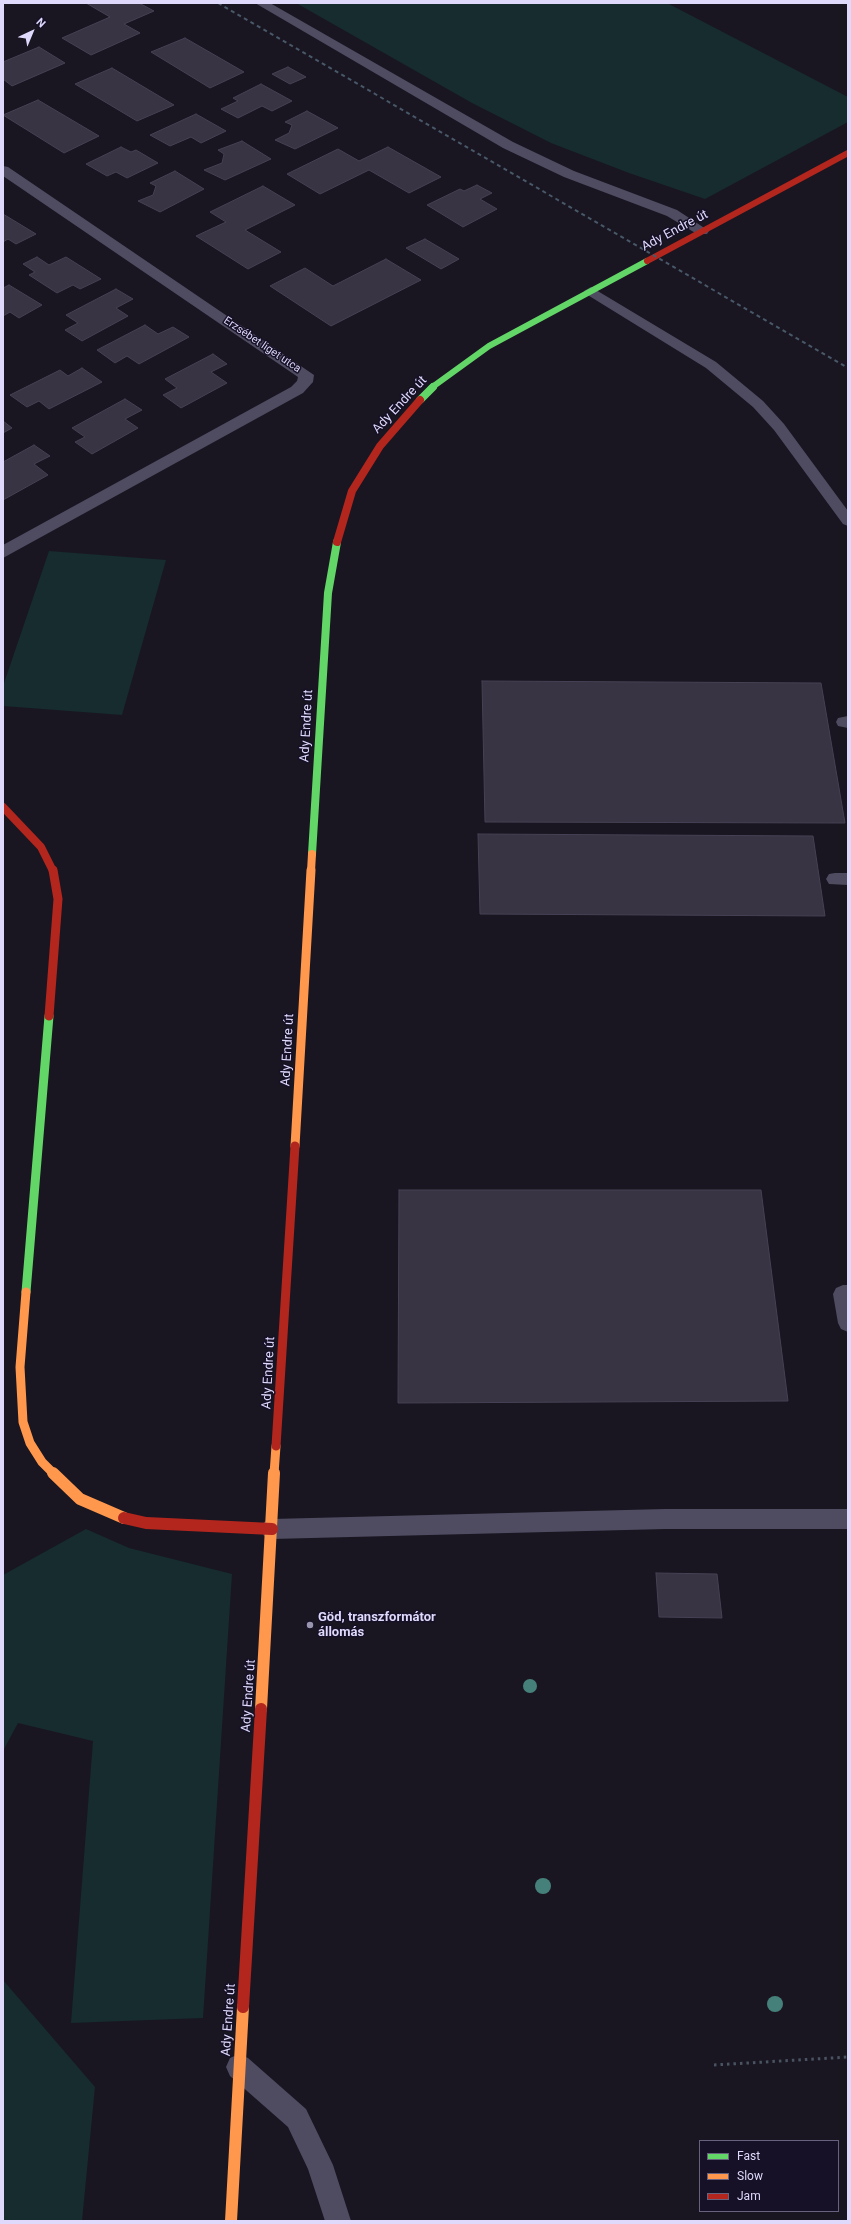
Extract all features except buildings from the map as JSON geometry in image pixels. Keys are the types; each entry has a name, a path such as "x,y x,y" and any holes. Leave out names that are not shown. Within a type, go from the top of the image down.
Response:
{"street":[{"path":"262,3 508,145 569,174 672,213 702,231"},
{"name":"Ady Endre út","path":"231,2221 328,593 340,527 352,491 380,446 430,389 489,346 848,153"},
{"name":"Erzsébet liget utca","path":"3,170 306,375 305,382 297,390 3,552"},
{"path":"3,807 22,825 41,848 54,873 58,899 20,1367 23,1422 30,1443 42,1462 80,1499 116,1516 146,1523 272,1529"}],"lane":[{"path":"591,291 711,365 758,404 779,428 848,521"},
{"path":"848,1294 843,1294 848,1323"},
{"path":"272,1529 665,1520 848,1519"},
{"path":"239,2067 297,2118 320,2165 338,2221"}],"path":[{"path":"714,2065 848,2057"}],"green space":[{"path":"296,3 667,3 848,97 848,122 705,199 629,173 551,143 472,103"},
{"path":"49,551 166,560 122,715 3,706 3,686"},
{"path":"86,1529 129,1548 232,1574 203,2018 71,2023 93,1741 18,1723 3,1751 3,1575"},
{"path":"3,1980 95,2087 82,2221 3,2221"}],"railway":[{"path":"218,3 848,368"}],"traffic: fast":[{"path":"420,400 430,389 489,346 647,261"},
{"path":"312,854 328,593 337,542"},
{"path":"26,1292 49,1016"}],"traffic: slow":[{"path":"295,1146 312,854"},
{"path":"26,1292 20,1367 23,1422 30,1443 42,1462 80,1499 124,1518"},
{"path":"261,1709 276,1446"},
{"path":"231,2221 243,2007"}],"traffic: jam":[{"path":"647,261 848,153"},
{"path":"337,542 352,491 380,446 420,400"},
{"path":"3,807 41,847 54,873 58,899 49,1016"},
{"path":"276,1446 295,1146"},
{"path":"124,1518 146,1523 272,1529"},
{"path":"243,2007 261,1709"}],"place":[{"name":"Göd, transzformátor állomás","path":"310,1625"}]}
